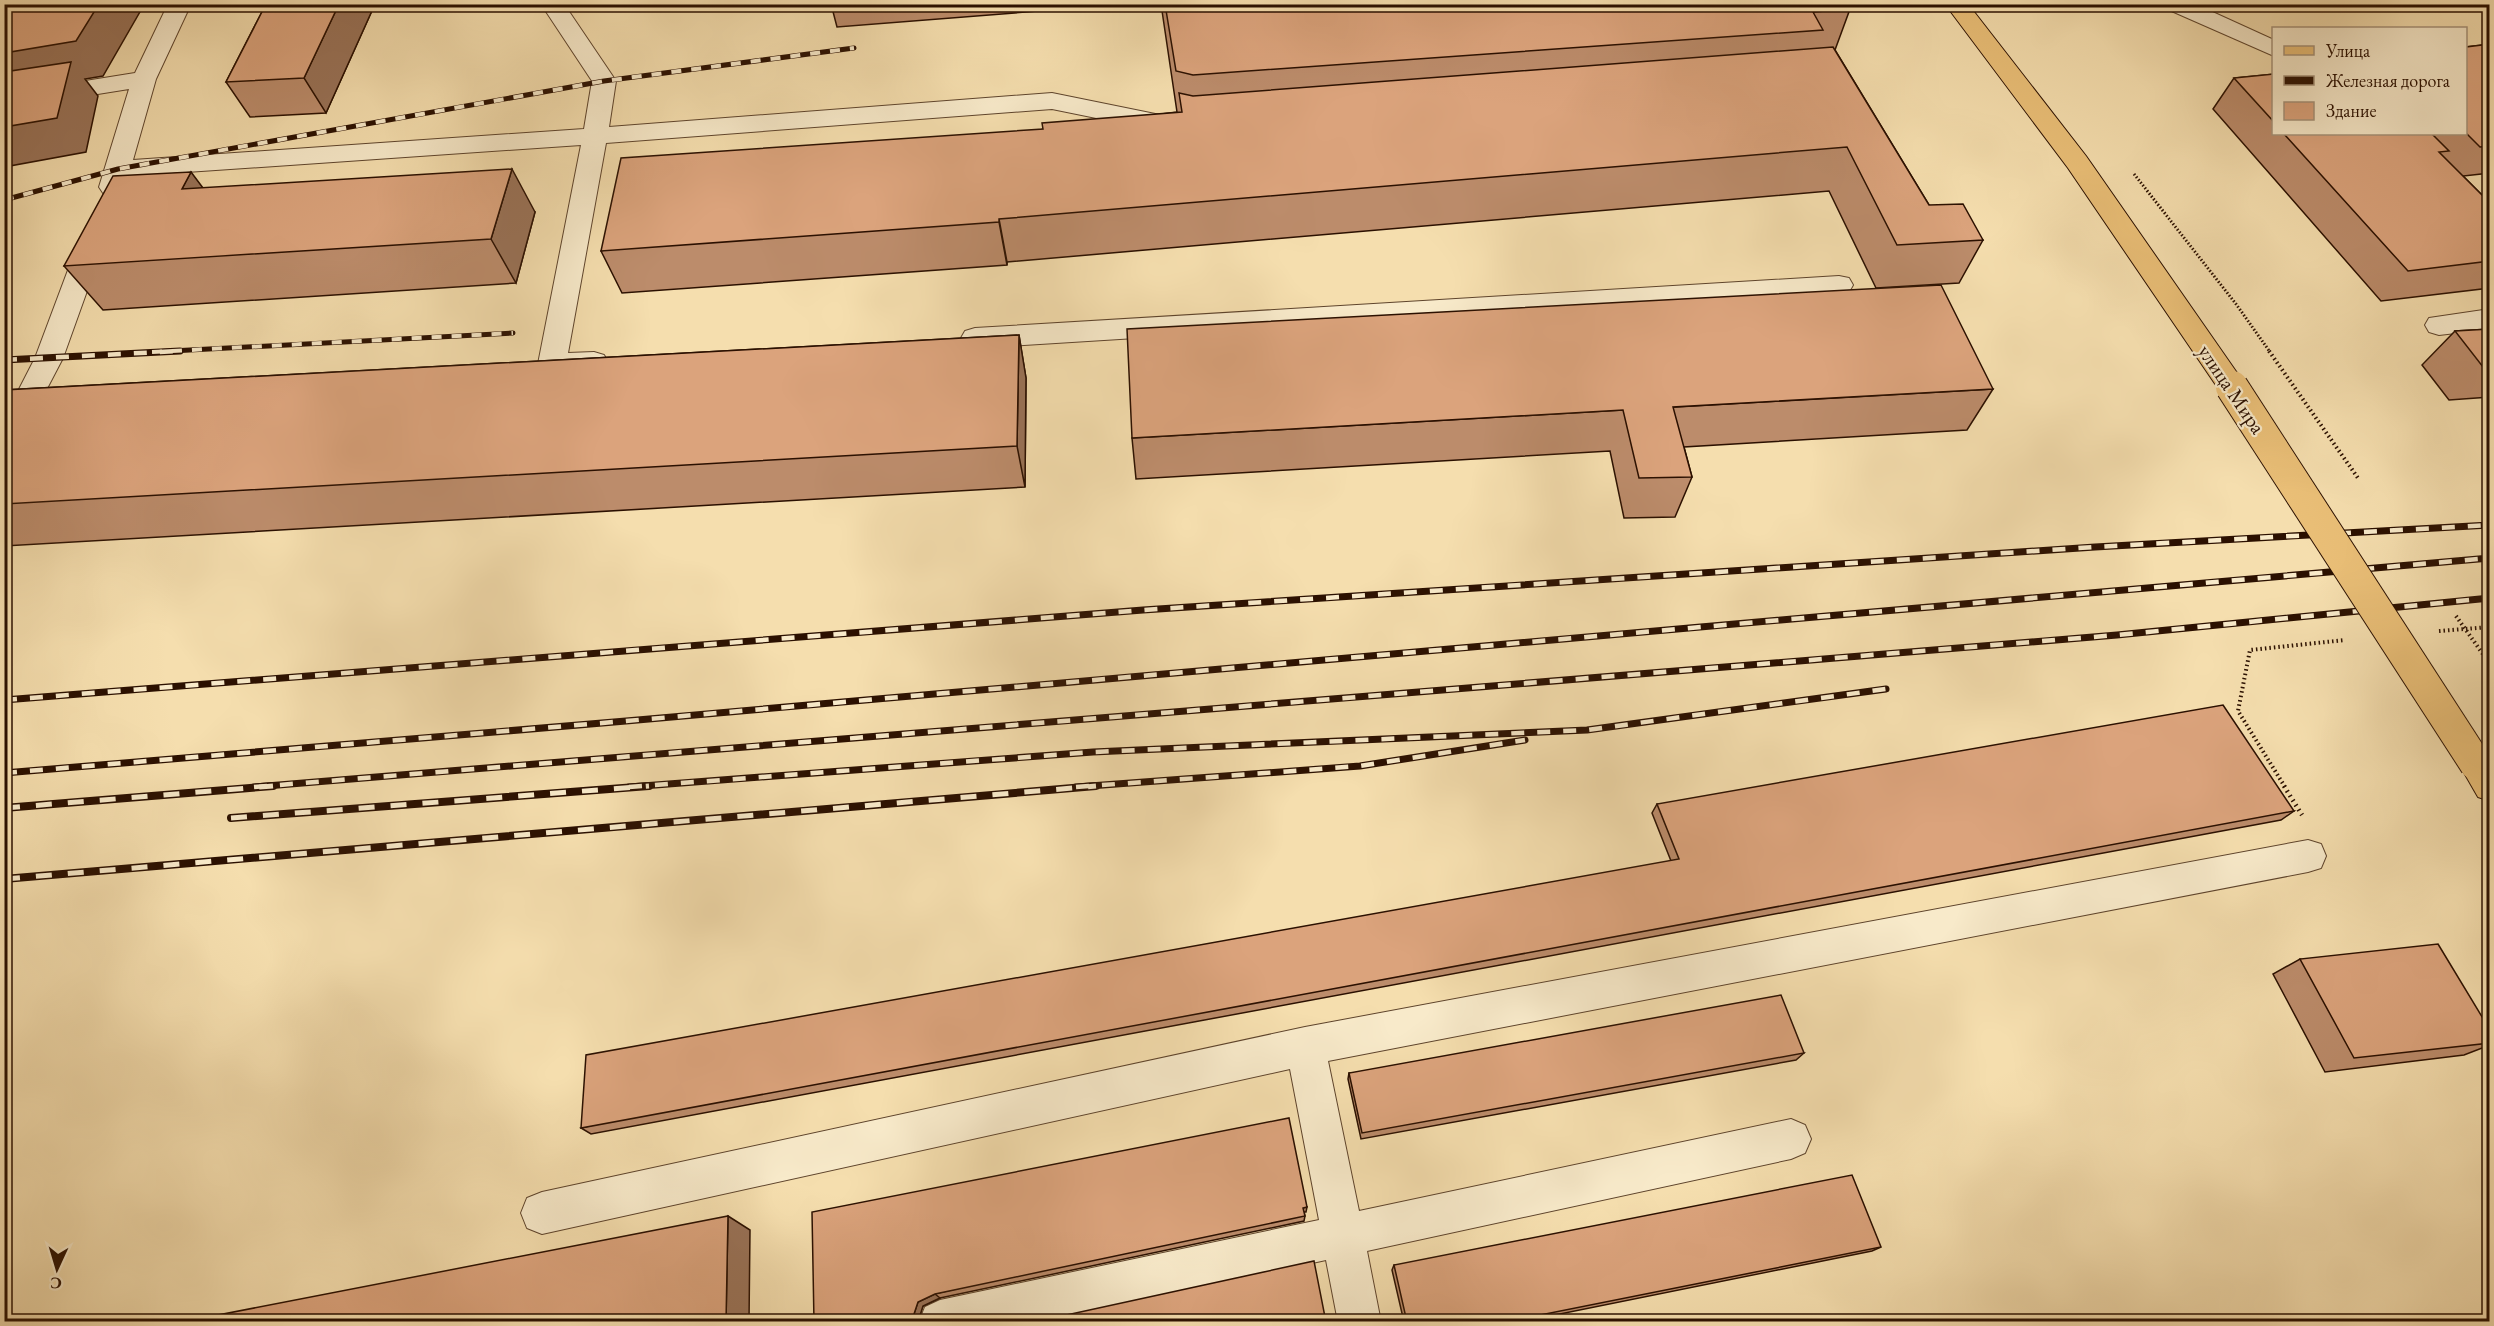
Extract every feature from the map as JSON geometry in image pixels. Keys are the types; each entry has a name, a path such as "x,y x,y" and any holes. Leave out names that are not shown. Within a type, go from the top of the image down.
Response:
{"main road":[{"name":"улица Мира","path":"1956,4 2077,162 2232,387 2483,775"}],"lane":[{"path":"17,396 49,358 118,169 144,79 180,4"},
{"path":"552,4 604,81 595,136 540,365 624,360"},
{"path":"2175,4 2272,48"},
{"path":"4,102 144,79"},
{"path":"118,169 1052,101 1194,129"},
{"path":"945,340 1839,285"},
{"path":"2439,325 2490,319"},
{"path":"17,396 65,393"},
{"path":"542,1213 1305,1046 2308,856"},
{"path":"1305,1046 1360,1322"},
{"path":"940,1322 1342,1233 1791,1139"}],"path":[{"path":"2133,173 2236,304 2358,478"},
{"path":"2456,616 2490,664"},
{"path":"2429,632 2490,627"},
{"path":"2308,856 2318,840 2238,711 2250,650 2358,639"}],"building":[{"path":"4,4 99,4 76,41 4,53"},
{"path":"266,4 339,4 304,78 226,82"},
{"path":"1165,4 1847,4 1850,9 1813,12 1823,30 1193,75 1176,71"},
{"path":"2490,44 2490,146 2480,147 2467,134 2467,47"},
{"path":"1833,47 1929,205 1963,204 1983,240 1897,245 1847,147 999,219 999,222 601,251 621,158 1043,129 1042,123 1182,112 1179,93 1193,96"},
{"path":"71,62 57,118 4,127 4,72"},
{"path":"2272,74 2272,120 2234,78"},
{"path":"2285,135 2433,135 2449,151 2439,152 2490,203 2490,261 2408,271"},
{"path":"512,169 491,239 64,266 113,176 191,172 182,189"},
{"path":"1941,285 1993,389 1673,407 1692,477 1639,478 1623,410 1132,438 1127,329"},
{"path":"2490,329 2490,366 2483,367 2455,331"},
{"path":"1019,335 1017,446 4,504 4,390"},
{"path":"2223,705 2294,811 581,1128 586,1055 1679,859 1657,804"},
{"path":"2438,944 2490,1030 2490,1043 2354,1058 2300,959"},
{"path":"1781,995 1804,1053 1362,1133 1349,1073"},
{"path":"1289,1118 1307,1207 1303,1208 1305,1216 935,1294 918,1302 912,1320 1039,1321 1314,1261 1326,1322 814,1322 812,1212"},
{"path":"1852,1175 1881,1247 1505,1322 1407,1322 1394,1265"},
{"path":"728,1216 726,1322 182,1322"}],"railway":[{"path":"4,200 118,169 604,81 854,48"},
{"path":"152,352 513,333"},
{"path":"4,360 180,351"},
{"path":"4,700 1143,610 2095,547 2490,525"},
{"path":"4,773 2490,558"},
{"path":"254,787 2117,635 2490,598"},
{"path":"629,787 1093,752 1587,730 1886,689"},
{"path":"1076,787 1360,766 1525,740"},
{"path":"4,808 273,786"},
{"path":"231,818 649,786"},
{"path":"4,879 1096,786"}]}
